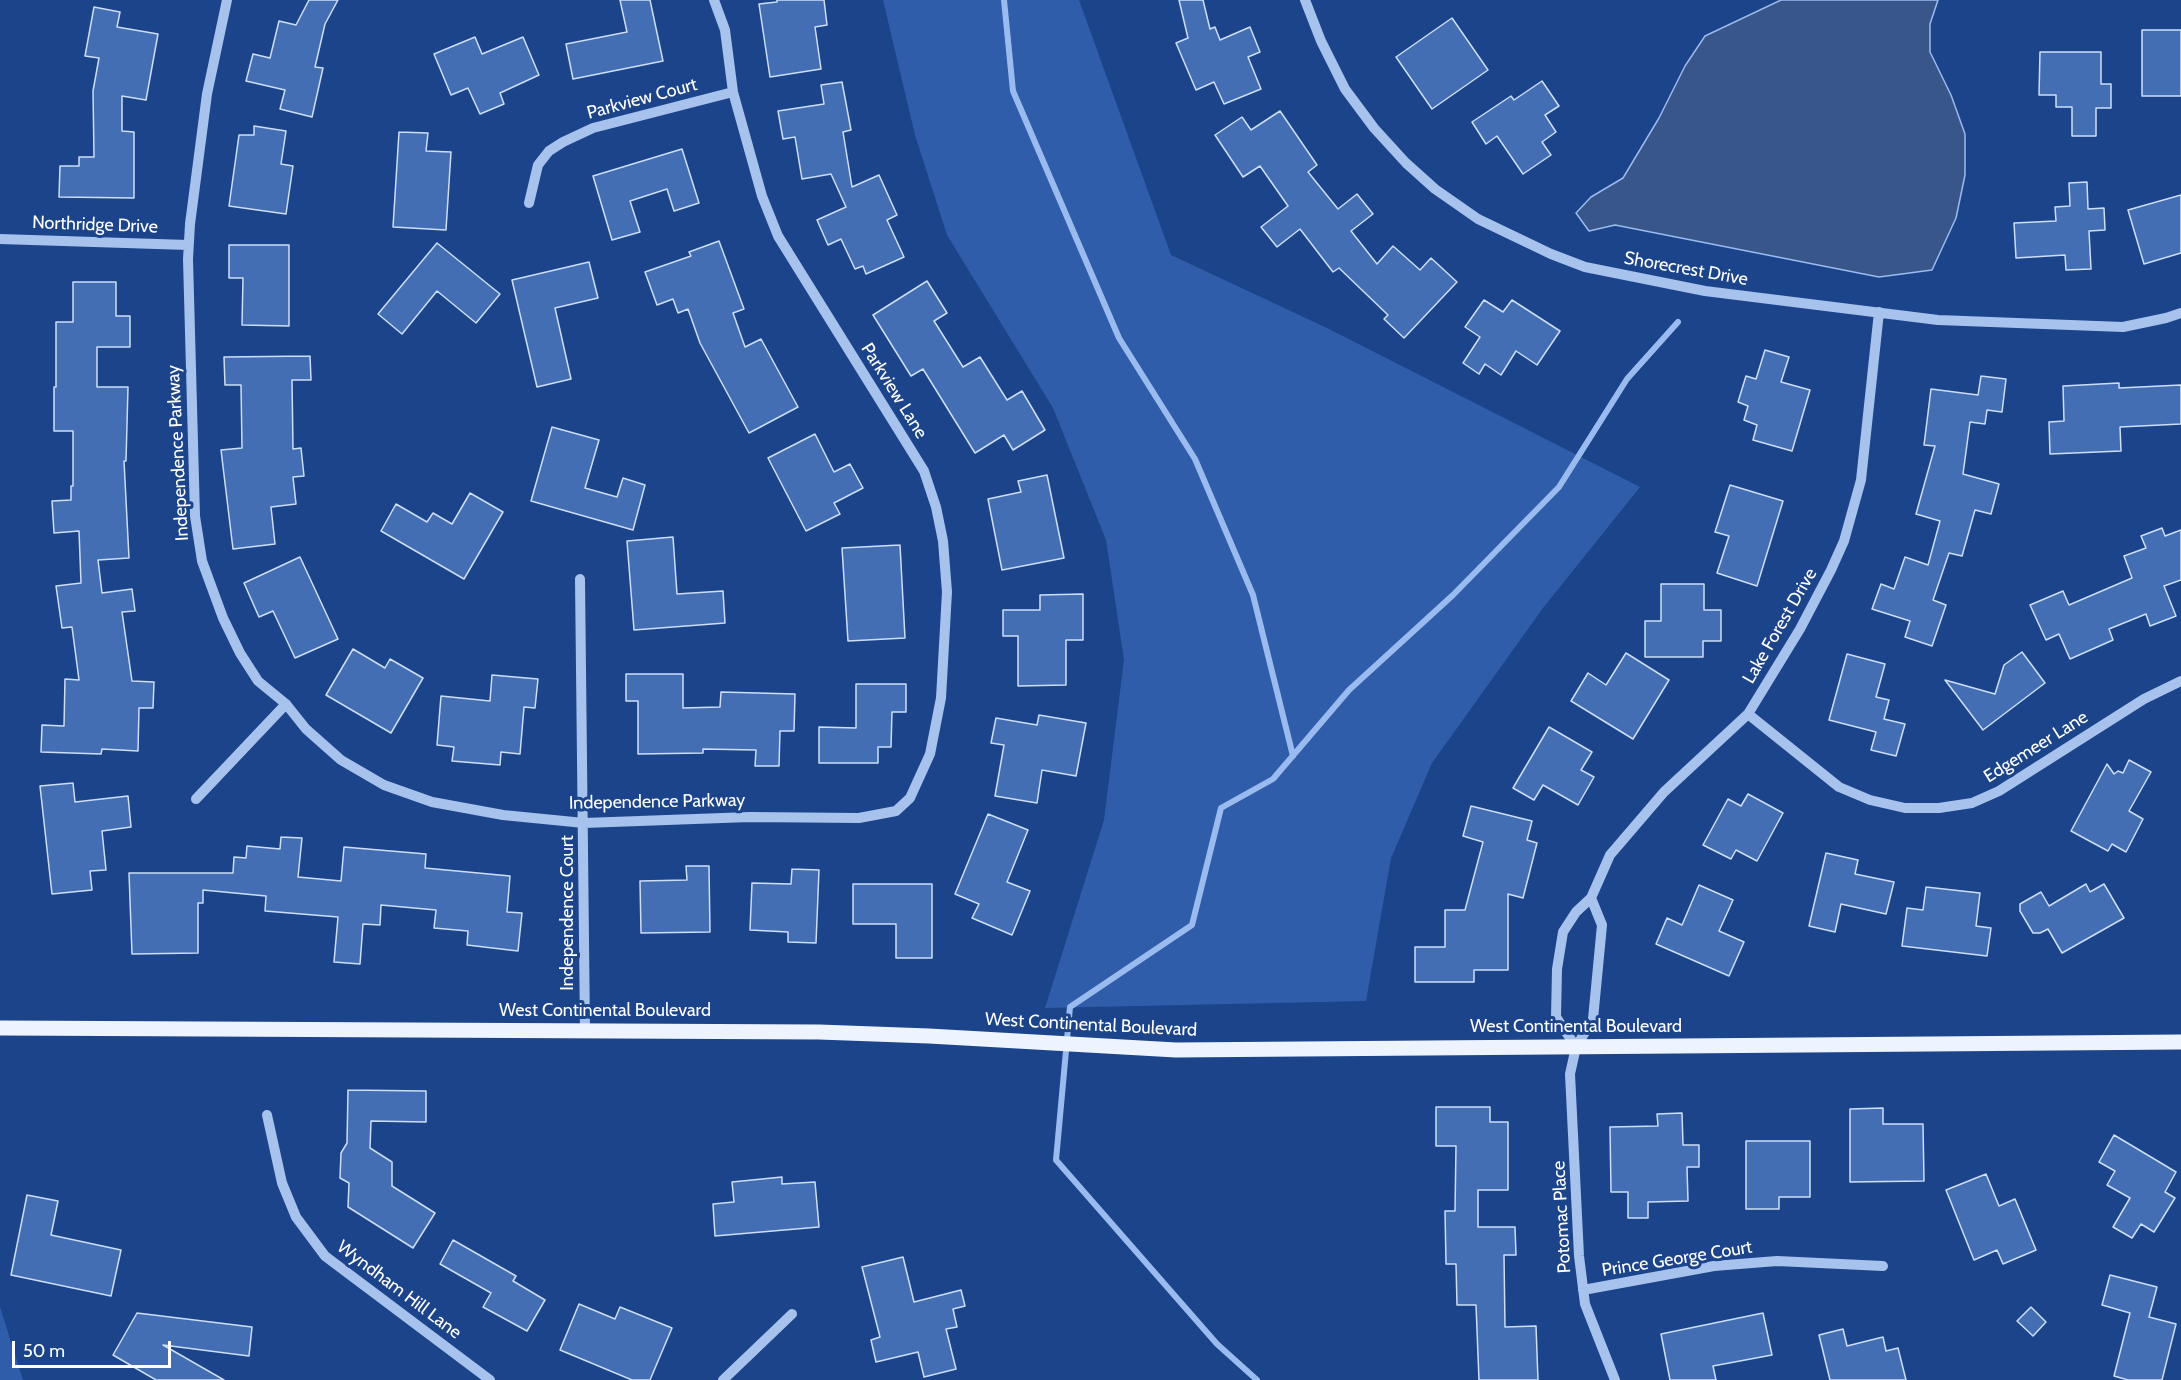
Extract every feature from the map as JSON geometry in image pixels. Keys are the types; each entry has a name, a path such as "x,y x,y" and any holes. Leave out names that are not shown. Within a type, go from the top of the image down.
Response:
{"main road":[{"name":"West Continental Boulevard","path":"0,1028 819,1032 1176,1050 2181,1042"}],"street":[{"name":"Independence Parkway","path":"227,0 207,94 188,245 195,516 202,561 223,618 240,653 258,681 286,704 306,729 341,760 384,785 432,802 503,815 584,823 750,817 859,818 896,811"},
{"name":"Parkview Lane","path":"714,0 725,30 733,92 762,196 778,236 924,471 936,507 943,541 947,592 941,698 930,754 910,798 896,811"},
{"name":"Shorecrest Drive","path":"1305,0 1345,89 1374,128 1407,163 1435,189 1478,219 1551,255 1585,267 1705,291 1938,320 2123,327 2181,313"},
{"name":"Parkview Court","path":"529,203 538,165 549,151 563,142 593,128 733,92"},
{"name":"Northridge Drive","path":"0,239 188,245"},
{"name":"Lake Forest Drive","path":"1576,1047 1556,1017 1557,969 1563,932 1576,912 1591,898 1610,855 1664,792 1748,714 1800,629 1831,570 1844,541 1861,480 1879,312"},
{"name":"Independence Court","path":"580,579 585,1030"},
{"name":"Edgemeer Lane","path":"1748,714 1839,787 1881,803 1905,808 1939,808 1972,803 1999,791 2144,699 2181,681"},
{"path":"196,799 286,704"},
{"path":"1576,1047 1593,1019 1602,925 1591,898"},
{"name":"Potomac Place","path":"1576,1047 1570,1074 1579,1256 1585,1304 1615,1380"},
{"name":"Wyndham Hill Lane","path":"267,1114 282,1183 292,1209 325,1256 490,1380"},
{"name":"Prince George Court","path":"1583,1290 1725,1265 1777,1262 1883,1266"},
{"path":"723,1380 792,1314"}],"shaded area":[{"path":"883,0 1079,0 1171,255 1327,328 1640,487 1543,608 1432,763 1391,858 1366,1001 1045,1008 1104,820 1124,660 1106,540 1053,408 947,235 915,135"},
{"path":"1781,0 1938,0 1930,24 1930,52 1951,95 1965,134 1965,175 1956,218 1932,270 1879,277 1615,225 1589,231 1576,213 1591,197 1623,178 1659,118 1685,66 1705,36"},
{"path":"0,1307 23,1380 0,1380"}],"building":[{"path":"309,0 338,0 325,24 315,67 323,68 312,117 280,109 285,90 246,81 253,54 270,58 279,21 296,25"},
{"path":"620,0 650,0 663,61 573,79 566,44 627,32"},
{"path":"777,0 824,0 827,25 815,27 821,69 770,77 759,4 777,2"},
{"path":"1179,0 1203,0 1210,29 1215,27 1220,40 1250,27 1260,52 1248,57 1261,89 1224,104 1214,82 1196,90 1176,43 1188,38"},
{"path":"94,7 120,12 117,27 158,34 146,100 122,96 122,131 134,132 134,198 59,197 60,166 79,166 79,157 94,157 93,91 99,58 85,56"},
{"path":"1452,18 1488,70 1432,109 1396,57"},
{"path":"2142,30 2181,30 2181,96 2142,96"},
{"path":"475,37 482,54 523,37 539,75 500,93 504,104 480,114 468,88 451,95 434,54"},
{"path":"2040,52 2101,52 2101,84 2111,84 2111,108 2096,108 2096,136 2072,136 2072,107 2056,107 2056,95 2039,95"},
{"path":"1542,81 1559,106 1545,115 1556,132 1542,142 1551,155 1523,174 1497,136 1486,144 1472,122 1511,96 1514,100"},
{"path":"842,82 851,130 843,132 852,187 879,175 897,215 887,220 904,257 866,274 863,266 855,269 841,239 828,245 817,220 846,207 831,174 802,179 795,137 783,139 778,111 824,104 821,85"},
{"path":"1280,111 1317,165 1308,172 1338,209 1357,194 1373,214 1351,231 1377,264 1393,246 1420,270 1431,258 1457,282 1404,338 1384,319 1388,315 1339,268 1333,272 1300,229 1277,247 1261,227 1288,206 1260,166 1243,177 1215,135 1242,117 1251,130"},
{"path":"254,126 286,131 281,164 293,166 286,214 229,206 239,135 254,135"},
{"path":"399,132 428,133 426,151 451,152 446,230 393,227"},
{"path":"682,149 699,203 674,211 667,189 630,201 640,232 612,240 593,176"},
{"path":"2087,182 2088,209 2104,208 2105,230 2089,231 2091,269 2066,270 2065,255 2016,258 2014,223 2056,221 2055,207 2070,206 2069,183"},
{"path":"2181,195 2181,253 2144,264 2128,210"},
{"path":"719,241 744,309 733,313 745,347 761,339 798,407 749,433 700,343 688,309 678,313 673,299 657,305 645,272 691,256 689,252"},
{"path":"437,243 500,294 476,323 437,291 402,334 378,314"},
{"path":"229,245 289,245 289,326 242,325 243,278 229,278"},
{"path":"589,262 598,298 555,308 571,379 537,387 512,280"},
{"path":"927,281 947,313 934,321 963,367 980,357 1007,400 1022,391 1045,430 1013,450 1004,435 975,453 923,369 911,376 873,315"},
{"path":"73,282 116,282 116,316 130,316 130,347 97,347 97,387 128,387 126,461 124,461 129,558 98,560 102,593 132,589 135,611 122,612 132,681 154,682 153,708 139,708 138,751 102,749 101,754 41,752 42,725 64,726 65,679 79,680 72,627 62,628 56,586 81,583 79,531 54,533 52,501 71,500 71,486 73,486 73,431 54,431 54,387 56,387 56,322 73,322"},
{"path":"1484,300 1503,312 1512,300 1560,331 1537,365 1516,351 1501,375 1485,364 1479,374 1463,363 1480,337 1465,327"},
{"path":"1765,350 1789,357 1781,382 1810,390 1792,451 1753,440 1757,425 1744,420 1748,406 1738,402 1746,376 1756,379"},
{"path":"310,356 311,380 292,380 293,449 301,448 304,476 293,477 296,504 271,507 275,544 233,549 221,450 242,448 241,385 225,385 224,357"},
{"path":"1981,376 2006,379 2002,412 1987,410 1985,424 1970,422 1963,474 1999,484 1991,514 1975,510 1962,556 1949,553 1933,600 1946,605 1932,646 1905,637 1910,621 1872,609 1881,584 1894,589 1905,557 1928,565 1940,521 1916,514 1935,446 1924,445 1931,389 1978,395"},
{"path":"2119,383 2119,388 2181,385 2181,424 2120,427 2121,451 2050,454 2049,422 2064,421 2063,386"},
{"path":"552,427 599,440 585,488 617,497 623,478 645,485 633,530 531,501"},
{"path":"815,434 834,472 850,464 863,488 834,503 840,514 806,531 768,458"},
{"path":"1047,475 1064,558 1002,570 988,499 1021,492 1018,481"},
{"path":"1730,485 1783,501 1757,586 1717,573 1729,536 1715,532"},
{"path":"470,493 503,512 464,579 381,531 396,504 427,522 433,513 452,524"},
{"path":"2162,528 2165,536 2181,530 2181,580 2164,586 2176,616 2150,626 2146,614 2109,629 2113,640 2070,659 2059,634 2046,640 2030,605 2063,591 2069,605 2132,578 2124,556 2146,548 2141,536"},
{"path":"673,537 677,594 723,591 725,623 634,630 627,541"},
{"path":"900,545 905,638 848,641 842,548"},
{"path":"300,557 338,639 295,658 273,611 259,617 244,583"},
{"path":"1661,584 1704,584 1704,610 1721,610 1721,641 1703,641 1703,657 1645,657 1645,621 1661,621"},
{"path":"1083,594 1083,640 1066,640 1066,685 1018,686 1018,636 1003,636 1003,610 1040,610 1040,595"},
{"path":"353,649 385,668 390,659 423,678 391,733 326,695"},
{"path":"2022,652 2045,683 1983,730 1945,680 1995,694 2004,665"},
{"path":"1626,653 1669,680 1633,739 1571,701 1588,673 1606,685"},
{"path":"1847,654 1885,664 1876,697 1889,700 1884,719 1905,724 1896,756 1871,750 1876,732 1829,720"},
{"path":"626,674 683,674 683,708 720,707 721,692 795,694 794,731 780,731 779,766 755,766 756,750 703,749 703,753 638,754 638,701 626,701"},
{"path":"492,675 538,679 535,708 524,707 520,754 501,752 500,765 452,761 454,747 437,745 441,696 490,701"},
{"path":"856,684 906,684 906,712 892,712 891,747 878,747 878,763 819,763 819,727 856,728"},
{"path":"1039,715 1086,723 1076,776 1042,770 1037,803 995,796 1004,745 991,743 996,718 1037,725"},
{"path":"1549,727 1592,752 1581,770 1594,777 1578,805 1543,785 1534,800 1513,788"},
{"path":"2129,760 2151,772 2129,811 2143,819 2126,852 2112,844 2108,851 2071,831 2107,764 2114,774 2118,771 2123,773"},
{"path":"73,783 75,802 128,796 131,827 102,831 106,870 90,871 92,890 52,894 40,786"},
{"path":"1748,794 1783,813 1757,861 1736,850 1731,859 1703,845 1728,799 1741,806"},
{"path":"1471,806 1532,821 1527,840 1537,843 1523,898 1508,894 1508,970 1474,970 1474,982 1415,982 1415,947 1445,947 1445,910 1465,910 1483,842 1463,836"},
{"path":"988,814 1028,830 1007,882 1030,891 1012,935 972,918 979,904 955,894"},
{"path":"281,837 302,838 298,877 341,881 344,847 426,854 425,868 510,876 507,912 522,913 518,951 467,945 468,931 434,928 436,910 381,905 380,925 363,924 360,964 334,962 338,917 265,911 266,896 203,890 203,903 198,903 198,953 132,954 129,873 233,873 234,857 246,858 247,846 280,849"},
{"path":"1826,853 1858,860 1855,874 1894,882 1886,914 1841,904 1835,932 1809,926"},
{"path":"686,866 709,866 710,932 641,933 640,881 687,880"},
{"path":"792,869 819,870 816,943 788,942 788,932 750,930 752,883 791,884"},
{"path":"853,884 932,884 932,958 896,958 896,924 853,924"},
{"path":"2086,884 2090,892 2104,884 2124,918 2062,953 2048,929 2040,933 2033,933 2020,911 2020,904 2041,892 2049,906"},
{"path":"1699,885 1733,900 1719,931 1744,942 1729,976 1656,944 1667,918 1682,925"},
{"path":"1926,887 1980,893 1976,926 1991,928 1987,956 1902,946 1907,908 1923,910"},
{"path":"348,1090 426,1091 426,1122 371,1121 370,1148 392,1162 392,1186 435,1213 413,1248 348,1207 349,1183 340,1178 341,1153 347,1143"},
{"path":"1436,1107 1490,1107 1490,1122 1508,1122 1508,1190 1478,1190 1478,1227 1515,1227 1516,1255 1504,1255 1505,1327 1536,1326 1538,1380 1479,1380 1476,1305 1457,1305 1456,1264 1446,1264 1445,1211 1455,1211 1456,1146 1436,1146"},
{"path":"1883,1108 1883,1124 1923,1124 1924,1181 1850,1182 1850,1109"},
{"path":"1682,1113 1683,1145 1699,1145 1699,1167 1687,1167 1688,1201 1648,1202 1648,1218 1628,1218 1628,1192 1611,1192 1610,1127 1658,1126 1657,1114"},
{"path":"2114,1135 2176,1172 2165,1192 2175,1198 2154,1232 2141,1224 2132,1238 2113,1227 2130,1198 2107,1185 2115,1171 2099,1162"},
{"path":"1746,1141 1810,1141 1810,1197 1779,1197 1779,1209 1746,1209"},
{"path":"1986,1174 1999,1206 2015,1199 2036,1250 2003,1264 1997,1250 1974,1260 1946,1190"},
{"path":"782,1177 782,1184 815,1182 819,1227 715,1236 713,1204 734,1202 732,1182"},
{"path":"27,1195 58,1201 51,1235 121,1250 111,1296 11,1275"},
{"path":"453,1240 516,1276 513,1281 545,1300 527,1331 483,1307 491,1293 440,1264"},
{"path":"903,1257 914,1302 961,1290 965,1306 953,1309 957,1327 946,1329 956,1369 924,1377 918,1352 876,1362 871,1340 880,1337 862,1267"},
{"path":"2110,1275 2157,1287 2149,1317 2176,1324 2162,1380 2128,1380 2114,1376 2130,1313 2102,1305"},
{"path":"579,1304 615,1319 620,1307 672,1328 650,1380 632,1380 560,1350"},
{"path":"2031,1307 2046,1322 2033,1336 2017,1321"},
{"path":"137,1313 252,1327 249,1356 163,1345 224,1380 156,1380 113,1355"},
{"path":"1763,1313 1772,1355 1713,1366 1716,1380 1670,1380 1661,1334"},
{"path":"1843,1329 1847,1346 1883,1337 1886,1351 1898,1348 1906,1380 1830,1380 1819,1335"}],"waterway":[{"path":"1004,0 1013,91 1119,338 1195,459 1253,595 1293,756"},
{"path":"1257,1380 1217,1344 1056,1160 1070,1007 1192,925 1221,808 1273,779 1349,690 1453,595 1559,487 1627,379 1678,322"}]}
